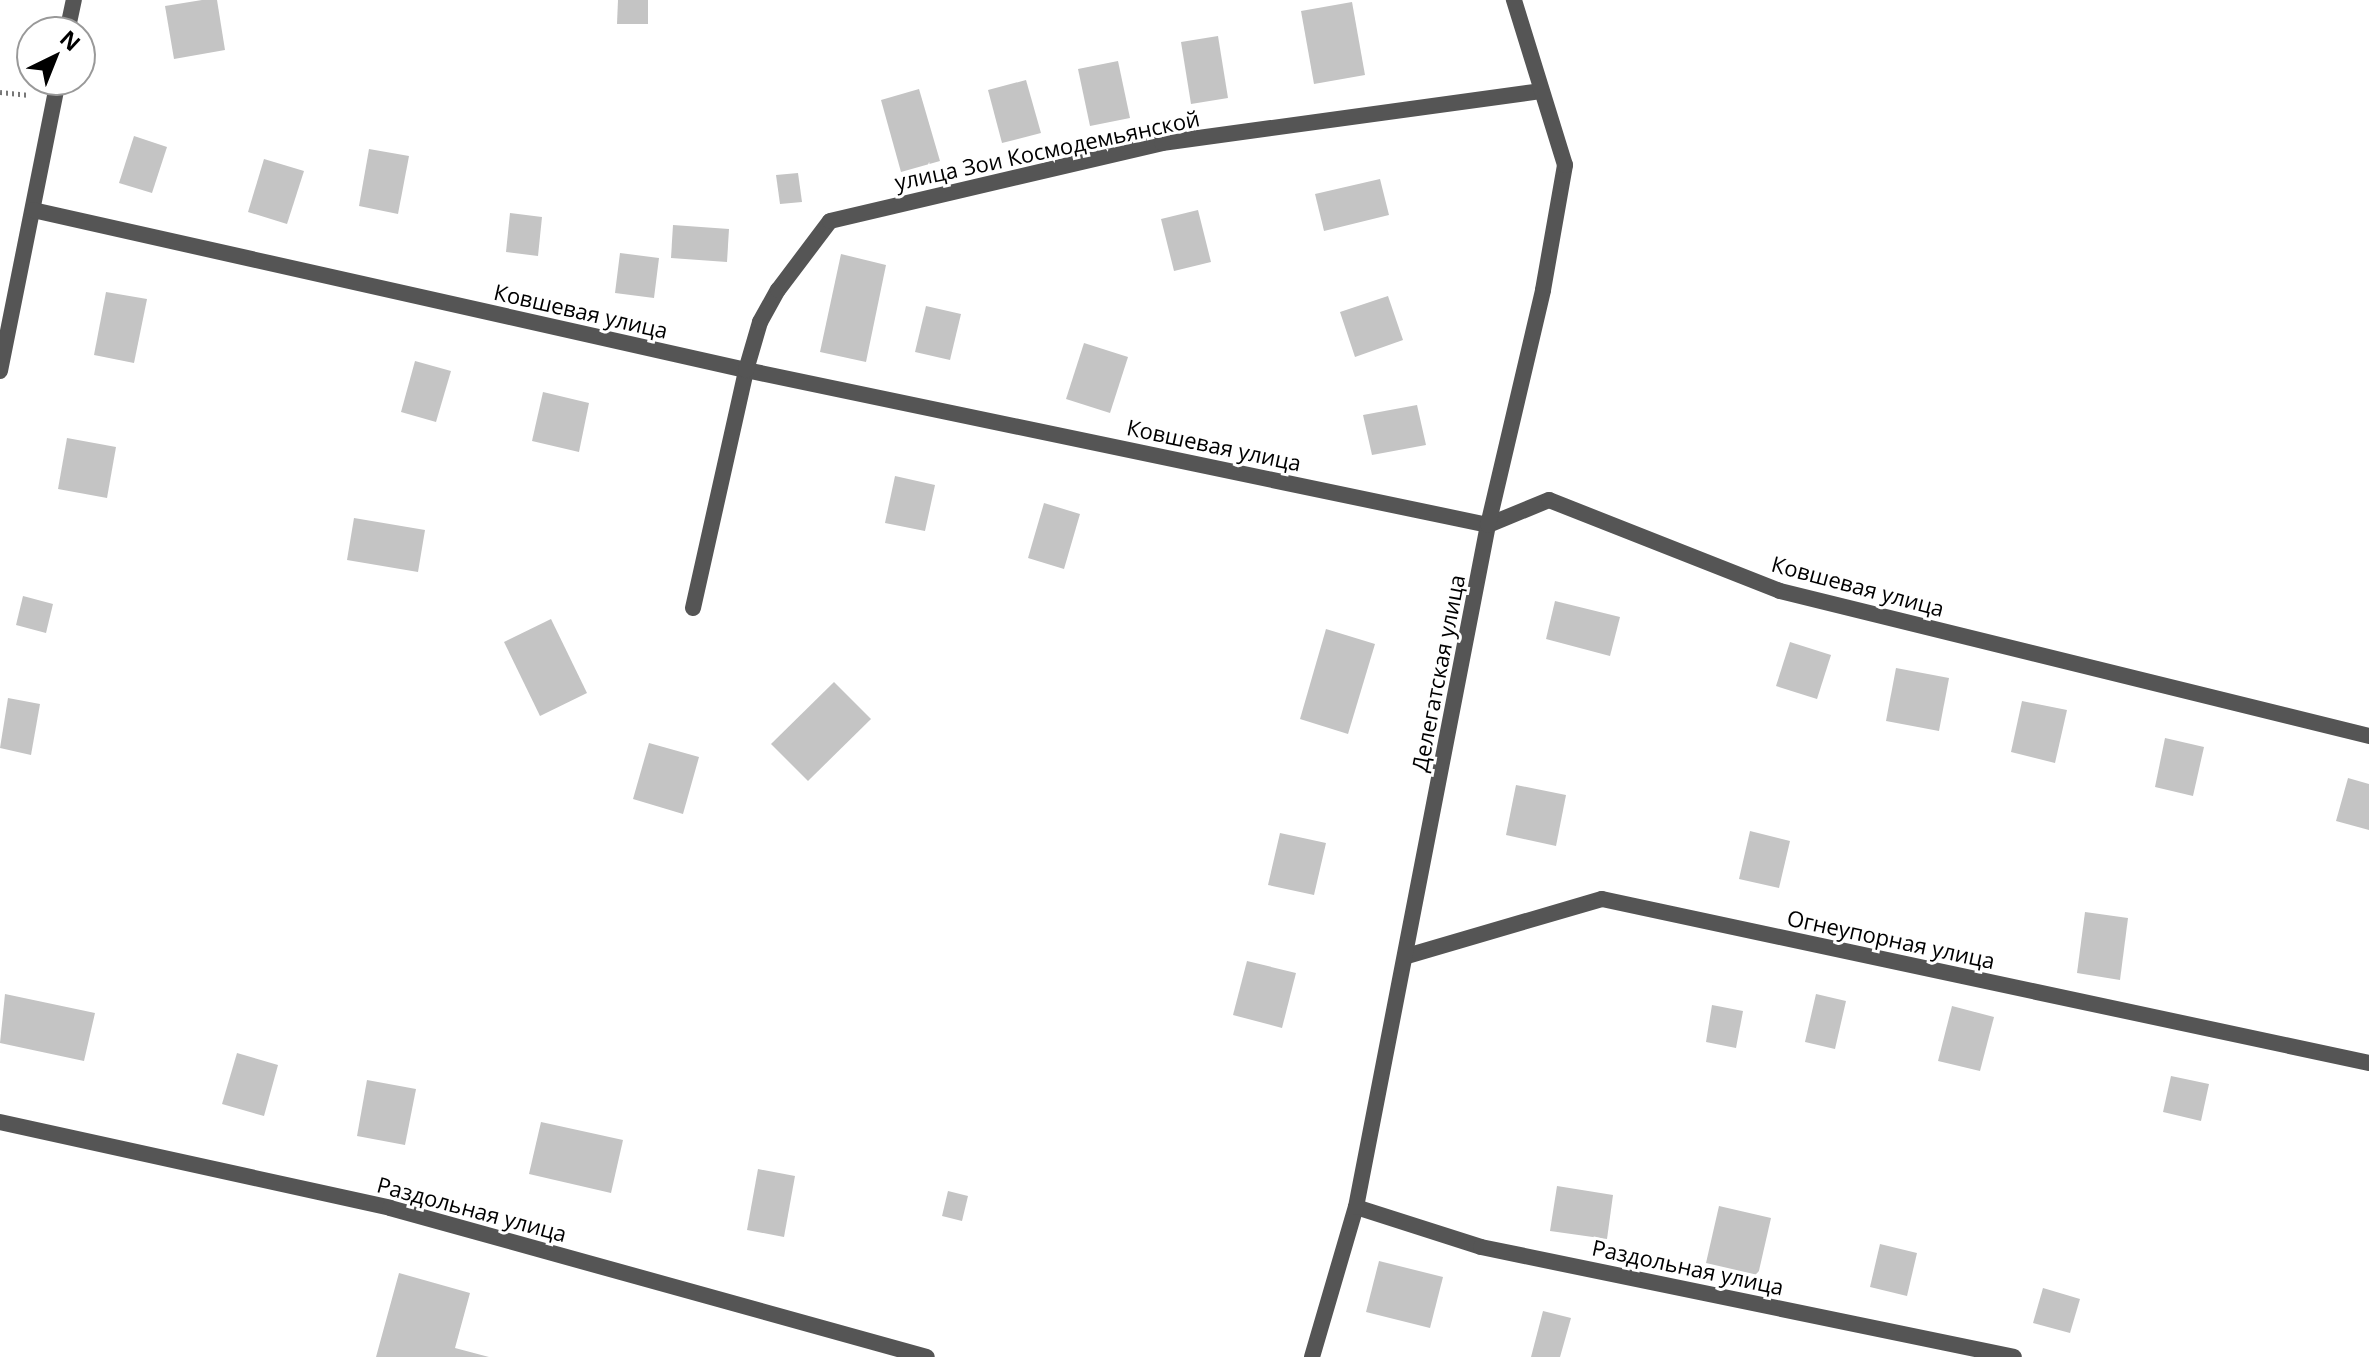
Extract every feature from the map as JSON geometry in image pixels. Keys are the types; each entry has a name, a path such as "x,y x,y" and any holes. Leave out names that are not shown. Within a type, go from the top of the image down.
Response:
{"street":[{"name":"Делегатская улица","path":"1312,1357 1356,1207 1488,525 1543,290 1565,165 1514,0"},
{"name":"улица Зои Космодемьянской","path":"693,608 746,370 760,322 778,290 830,221 1162,143 1540,91"},
{"path":"0,371 55,96"},
{"name":"Ковшевая улица","path":"33,210 746,370 1488,525 1549,500 1780,591 2369,736"},
{"name":"Огнеупорная улица","path":"1407,956 1602,899 2369,1063"},
{"name":"Раздольная улица","path":"0,1122 390,1208 927,1357"},
{"name":"Раздольная улица","path":"1356,1207 1481,1247 2014,1357"}],"building":[{"path":"217,0 225,50 174,59 165,6"},
{"path":"618,0 648,0 648,24 617,24"},
{"path":"1352,2 1365,75 1314,84 1301,11"},
{"path":"1218,36 1228,98 1191,104 1181,42"},
{"path":"1118,61 1130,118 1090,126 1078,69"},
{"path":"1026,80 1041,133 1002,143 988,90"},
{"path":"919,89 940,161 901,172 881,100"},
{"path":"134,136 167,147 152,193 119,183"},
{"path":"369,149 409,156 398,214 359,206"},
{"path":"264,159 304,171 287,224 248,212"},
{"path":"798,173 802,202 780,204 776,175"},
{"path":"1380,179 1389,215 1324,231 1315,194"},
{"path":"1198,210 1211,262 1174,271 1161,219"},
{"path":"510,213 542,217 538,256 506,252"},
{"path":"673,225 729,229 727,262 671,258"},
{"path":"620,253 659,258 654,298 615,293"},
{"path":"841,254 886,265 866,362 820,352"},
{"path":"106,292 147,299 134,363 94,355"},
{"path":"1388,296 1403,340 1355,357 1340,312"},
{"path":"926,306 961,314 950,360 915,352"},
{"path":"1084,343 1128,357 1110,413 1066,399"},
{"path":"415,361 451,371 436,422 401,412"},
{"path":"543,392 589,403 579,452 532,441"},
{"path":"1417,405 1426,445 1372,455 1363,415"},
{"path":"67,438 116,447 107,498 58,489"},
{"path":"895,476 935,485 925,531 885,523"},
{"path":"1044,503 1080,514 1064,569 1028,558"},
{"path":"354,518 425,530 418,572 347,560"},
{"path":"23,596 53,604 46,633 16,625"},
{"path":"1555,601 1620,617 1610,656 1546,639"},
{"path":"551,619 587,693 540,716 504,642"},
{"path":"1326,629 1375,644 1348,734 1300,719"},
{"path":"1790,642 1831,655 1817,699 1776,686"},
{"path":"1896,668 1949,678 1939,731 1886,721"},
{"path":"834,682 871,719 808,781 771,744"},
{"path":"8,698 40,704 31,755 0,748"},
{"path":"2022,701 2067,710 2055,763 2011,752"},
{"path":"2165,738 2204,747 2193,796 2155,787"},
{"path":"649,743 699,757 683,814 633,799"},
{"path":"2348,778 2369,784 2369,830 2336,821"},
{"path":"1516,785 1566,795 1556,846 1506,835"},
{"path":"1750,831 1790,841 1779,888 1739,879"},
{"path":"1280,833 1326,843 1314,895 1268,885"},
{"path":"2085,912 2128,918 2120,980 2077,973"},
{"path":"1247,961 1296,973 1282,1028 1233,1015"},
{"path":"5,994 95,1013 84,1061 0,1043"},
{"path":"1816,994 1846,1001 1835,1049 1805,1042"},
{"path":"1712,1005 1743,1011 1736,1048 1706,1042"},
{"path":"1952,1006 1994,1017 1980,1071 1938,1061"},
{"path":"237,1053 278,1065 264,1116 222,1104"},
{"path":"2171,1076 2209,1084 2201,1121 2163,1112"},
{"path":"367,1080 416,1089 405,1145 357,1136"},
{"path":"541,1122 623,1140 611,1193 529,1174"},
{"path":"758,1169 795,1176 784,1237 747,1230"},
{"path":"1557,1186 1613,1195 1607,1239 1550,1231"},
{"path":"948,1191 968,1196 962,1221 942,1216"},
{"path":"1719,1206 1771,1218 1758,1275 1706,1263"},
{"path":"1880,1244 1917,1253 1907,1296 1870,1287"},
{"path":"1379,1261 1443,1277 1430,1328 1366,1312"},
{"path":"399,1273 470,1293 455,1348 489,1357 376,1357"},
{"path":"2043,1288 2080,1299 2070,1333 2033,1323"},
{"path":"1543,1311 1571,1318 1560,1357 1531,1357"}]}
